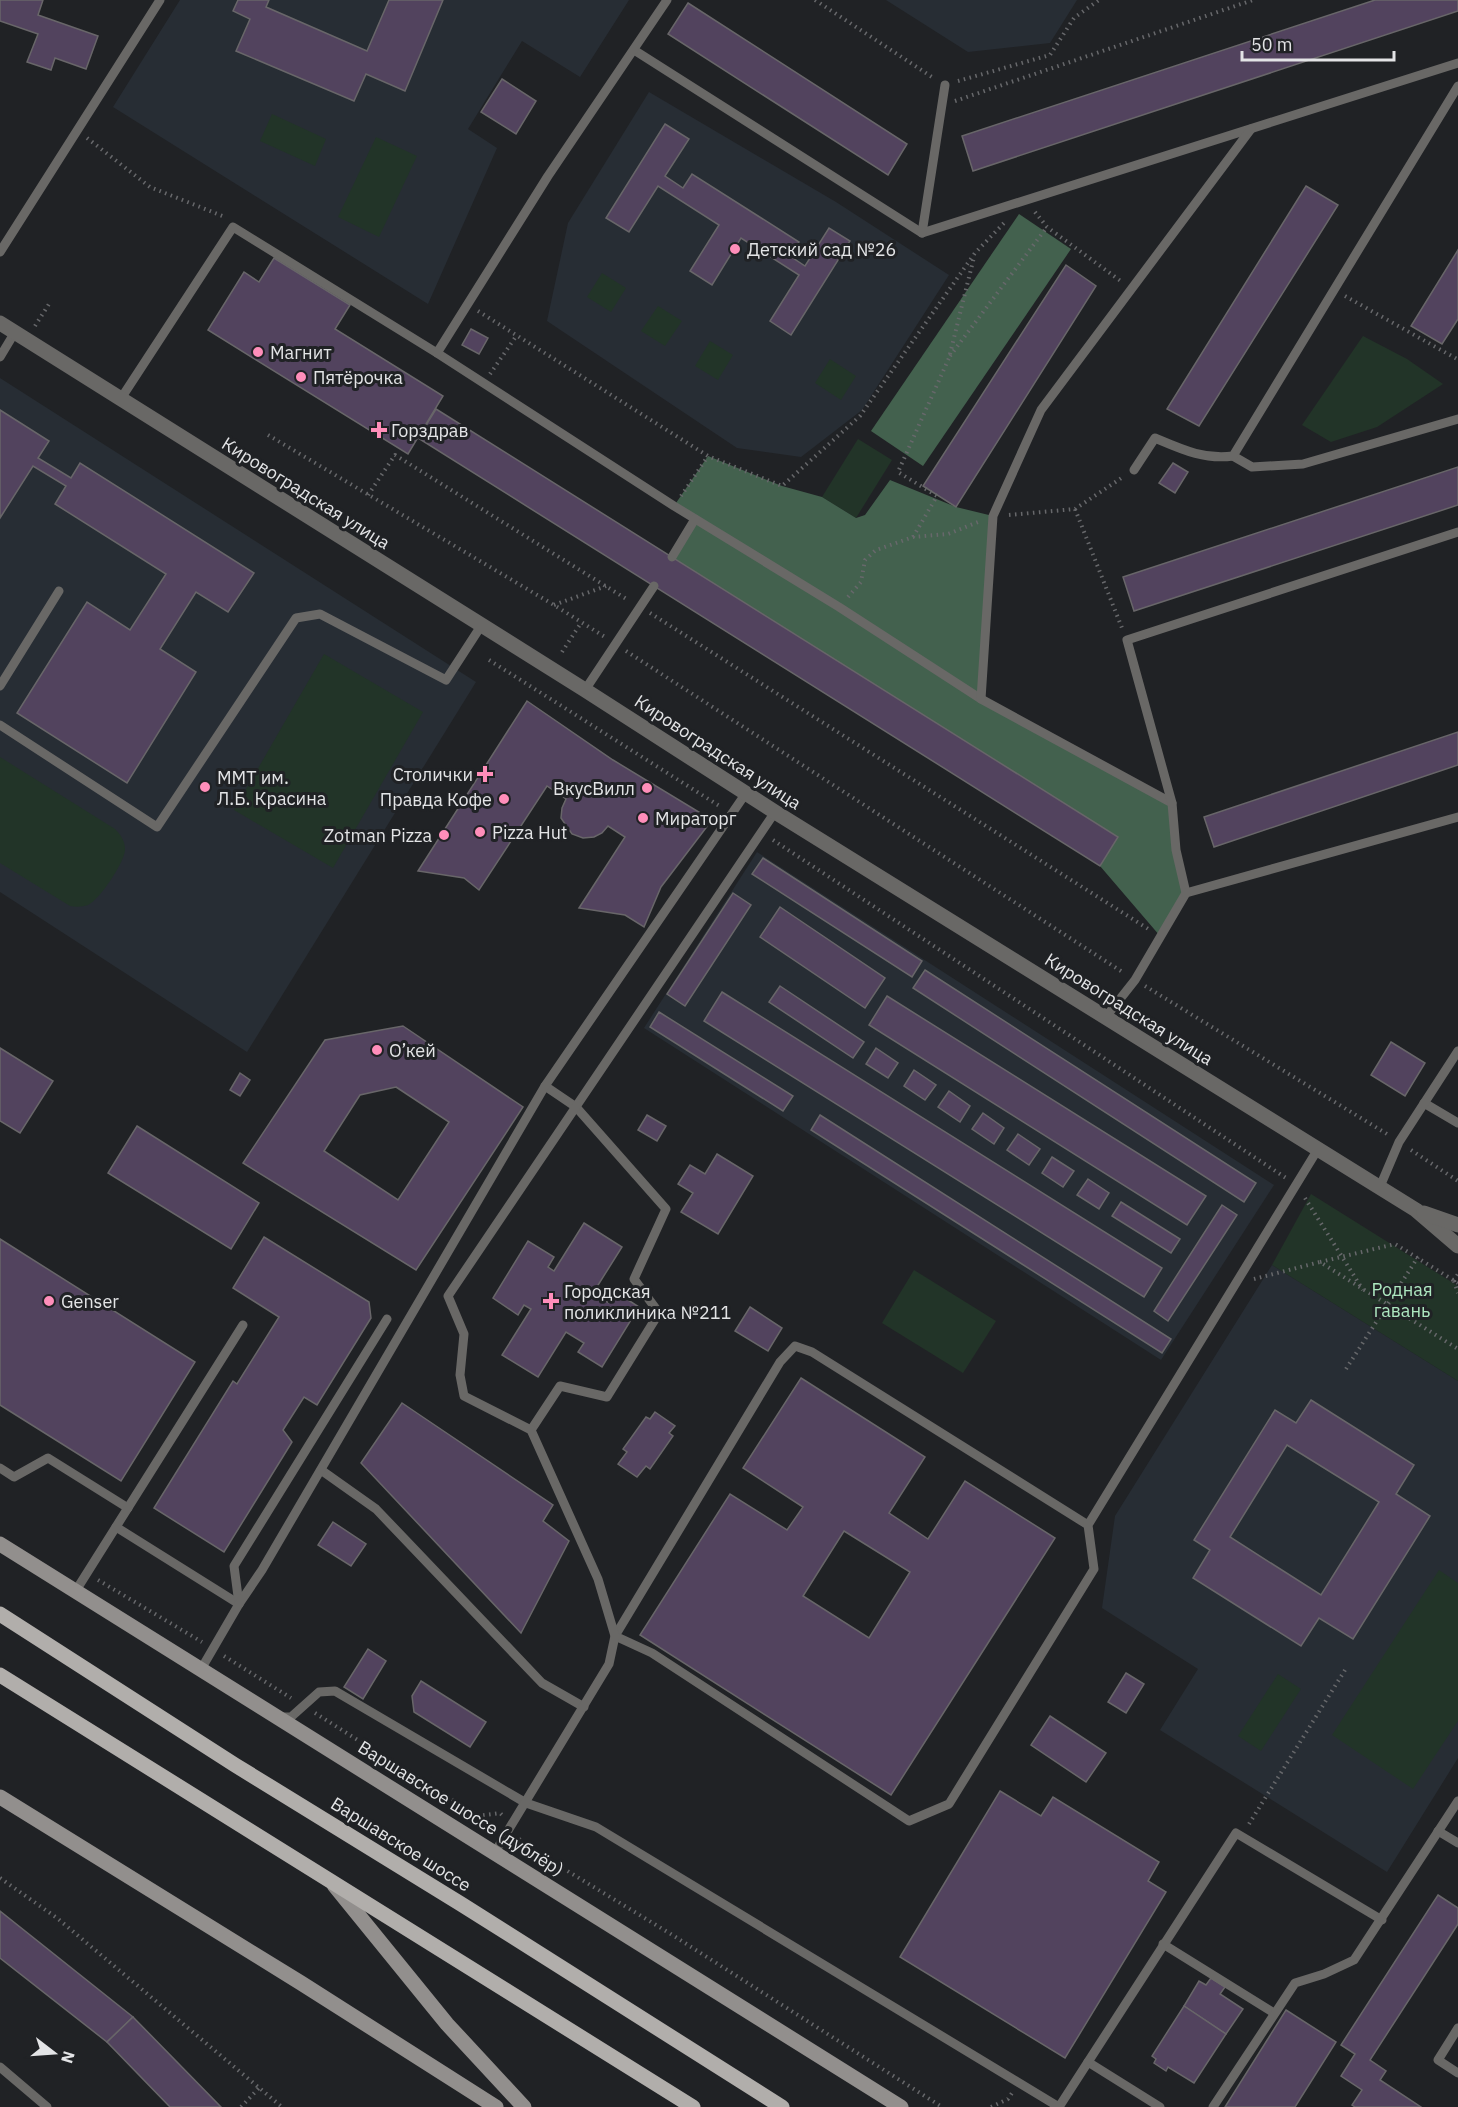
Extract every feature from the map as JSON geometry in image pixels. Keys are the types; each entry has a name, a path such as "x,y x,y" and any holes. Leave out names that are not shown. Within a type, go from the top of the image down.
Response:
{"main road":[{"name":"Варшавское шоссе (дублёр)","path":"0,1544 901,2107"},
{"name":"Варшавское шоссе","path":"0,1614 235,1765 782,2107"},
{"path":"0,1675 693,2107"},
{"path":"0,1797 496,2107"},
{"path":"332,1882 447,2024 524,2107"}],"street":[{"name":"Кировоградская улица","path":"0,323 775,812 1416,1210 1458,1246"},
{"name":"Кировоградская улица","path":"1416,1210 1458,1224"}],"lane":[{"path":"0,252 160,0"},
{"path":"437,353 548,176 667,0"},
{"path":"634,50 922,233"},
{"path":"922,233 1458,63"},
{"path":"922,233 945,85"},
{"path":"1233,456 1458,86"},
{"path":"981,699 993,516 1041,410 1251,129"},
{"path":"120,400 233,227 437,353 674,506 840,607 981,699 1173,803"},
{"path":"0,357 15,332"},
{"path":"1134,470 1155,438 1192,454 1219,458 1233,456 1252,467 1303,464 1458,419"},
{"path":"672,557 695,519"},
{"path":"1186,893 1176,850 1173,803 1127,640 1458,532"},
{"path":"585,690 654,586"},
{"path":"0,686 59,591"},
{"path":"0,725 157,827 296,618 320,614 446,680 481,626"},
{"path":"200,1671 321,1470 545,1086 746,793"},
{"path":"775,812 448,1296 464,1334 460,1375 464,1396 531,1430 598,1579 615,1636 652,1653 909,1821 949,1804 1095,1569 1088,1525 1318,1149"},
{"path":"1105,1018 1135,980 1186,893 1458,817"},
{"path":"1379,1189 1399,1142 1458,1051"},
{"path":"531,1430 560,1386 607,1397 659,1313 634,1280 666,1209 576,1107 545,1086"},
{"path":"1424,1103 1458,1123"},
{"path":"239,1604 234,1566 387,1319"},
{"path":"75,1592 243,1325"},
{"path":"495,1852 609,1664 615,1636 780,1362 795,1346 812,1352 1088,1525"},
{"path":"0,1468 14,1477 48,1458 128,1508"},
{"path":"321,1470 376,1509 542,1683 584,1707"},
{"path":"116,1527 239,1604"},
{"path":"279,1717 291,1717 319,1692 335,1691 526,1803 596,1827 1059,2107 1236,1833 1382,1920"},
{"path":"1213,2107 1295,1983 1324,1974 1354,1960 1458,1801"},
{"path":"1438,1831 1458,1844"},
{"path":"1163,1944 1274,2013"},
{"path":"1458,2028 1438,2060 1458,2073"},
{"path":"1088,2062 1160,2107"},
{"path":"0,2067 47,2107"}],"path":[{"path":"815,0 945,85 1050,55 1074,18 1099,0"},
{"path":"941,106 1253,0"},
{"path":"77,130 150,187 225,216 233,227"},
{"path":"467,304 708,456 782,486 860,416 975,253 1025,200 1047,226 1132,289"},
{"path":"949,358 1047,226"},
{"path":"913,537 937,495 898,472 949,358 975,253"},
{"path":"1334,290 1457,359"},
{"path":"483,383 518,335"},
{"path":"268,435 554,605 1135,980 1399,1142 1458,1181"},
{"path":"368,495 395,455 1160,936"},
{"path":"674,506 708,456"},
{"path":"1075,509 1127,640"},
{"path":"554,605 606,586"},
{"path":"562,652 581,622"},
{"path":"489,660 732,814"},
{"path":"761,832 1296,1184 1344,1256 1363,1290"},
{"path":"1236,1284 1395,1244 1456,1282"},
{"path":"1346,1370 1418,1257"},
{"path":"1320,1262 1458,1349"},
{"path":"1458,1274 1456,1282 1458,1293"},
{"path":"1241,1836 1345,1670"},
{"path":"0,1878 57,1917 282,2107"},
{"path":"241,2107 260,2088"},
{"path":"991,2107 1008,2099"}],"shaded area":[{"path":"180,0 629,0 580,77 522,41 468,129 497,148 428,304 113,107"},
{"path":"886,0 1077,0 1050,43 968,52"},
{"name":"Детский сад №26","path":"649,92 836,202 949,275 862,410 801,457 737,448 547,321 568,223"},
{"name":"ММТ им. Л.Б. Красина","path":"0,378 476,682 247,1052 0,892"},
{"path":"757,852 1274,1185 1161,1360 644,1028"},
{"path":"1272,1265 1458,1381 1458,1758 1387,1872 1160,1730 1198,1669 1102,1608 1115,1516"}],"green space":[{"path":"272,114 326,139 315,166 260,141"},
{"path":"376,137 417,156 379,237 338,217"},
{"path":"1019,214 1071,249 923,466 871,431"},
{"path":"602,273 626,288 611,312 587,297"},
{"path":"658,306 682,321 665,346 641,331"},
{"path":"1363,336 1407,359 1443,384 1377,427 1331,442 1302,425"},
{"path":"710,341 733,355 718,380 695,366"},
{"path":"830,359 856,376 841,400 815,383"},
{"path":"858,439 892,460 856,518 822,497"},
{"path":"708,456 782,486 822,497 856,518 865,515 890,480 956,507 993,516 981,699 1172,803 1186,893 1160,936 1100,866 1118,837 672,557 695,520 674,506"},
{"path":"324,654 423,712 333,868 234,810"},
{"path":"0,757 115,829 121,836 125,850 124,856 105,888 88,905 70,906 0,863"},
{"name":"Родная гавань","path":"1311,1194 1458,1286 1458,1381 1272,1265"},
{"path":"914,1270 996,1321 963,1373 882,1323"},
{"path":"1439,1570 1458,1583 1458,1721 1413,1789 1332,1735"},
{"path":"1278,1674 1301,1689 1261,1751 1238,1736"}],"building":[{"path":"0,0 43,0 38,15 98,36 86,69 55,58 51,70 27,62 38,34 0,21"},
{"path":"238,0 269,0 266,7 367,51 389,0 443,0 405,91 366,74 354,101 236,51 250,19 233,11"},
{"path":"1375,0 1458,0 1458,11 973,171 962,136"},
{"path":"688,3 907,144 888,175 668,34"},
{"path":"502,79 536,101 516,134 481,112"},
{"path":"665,124 689,139 665,176 683,188 692,174 799,242 790,256 805,266 829,228 850,241 791,335 770,321 799,275 741,238 712,285 690,271 719,225 658,186 629,232 606,218"},
{"path":"1306,186 1338,205 1199,426 1167,409"},
{"path":"1458,250 1458,319 1442,344 1411,326"},
{"path":"274,258 350,305 335,329 443,396 408,454 208,330 244,272 259,282"},
{"path":"1066,265 1096,286 956,507 923,486"},
{"path":"471,329 488,338 479,354 462,345"},
{"path":"436,409 1118,837 1100,866 418,438"},
{"path":"0,410 49,441 38,458 71,478 80,463 254,573 228,612 196,592 160,649 196,672 127,783 17,713 87,602 130,630 166,574 55,504 66,486 33,466 0,518"},
{"path":"1173,463 1188,472 1175,493 1159,483"},
{"path":"1458,467 1458,505 1134,611 1123,577"},
{"path":"527,701 613,760 712,820 661,887 644,927 625,915 579,908 625,837 608,826 594,837 583,838 572,834 561,818 566,799 547,786 479,890 464,878 418,871"},
{"path":"1458,732 1458,765 1214,847 1204,817"},
{"path":"763,858 922,961 912,977 752,874"},
{"path":"733,893 751,905 685,1006 667,994"},
{"path":"780,907 885,978 865,1008 760,937"},
{"path":"925,970 1256,1183 1244,1202 913,988"},
{"path":"780,986 864,1042 853,1058 769,1002"},
{"path":"722,992 1162,1268 1144,1297 704,1021"},
{"path":"887,996 1206,1196 1187,1225 869,1025"},
{"path":"659,1012 793,1096 783,1111 650,1027"},
{"path":"403,1026 523,1107 416,1270 243,1163 325,1040","holes":["396,1087 449,1122 398,1200 324,1151 360,1095"]},
{"path":"1391,1042 1425,1063 1405,1096 1371,1075"},
{"path":"0,1048 53,1081 20,1133 0,1121"},
{"path":"876,1048 898,1063 888,1078 866,1064"},
{"path":"914,1070 936,1085 925,1100 904,1086"},
{"path":"240,1073 250,1080 240,1096 230,1090"},
{"path":"949,1091 970,1106 960,1122 938,1107"},
{"path":"983,1113 1004,1128 994,1144 972,1129"},
{"path":"647,1115 666,1126 657,1141 638,1130"},
{"path":"820,1115 1171,1339 1162,1353 811,1130"},
{"path":"137,1126 259,1203 231,1249 108,1173"},
{"path":"1018,1134 1040,1149 1029,1165 1007,1150"},
{"path":"717,1154 753,1176 718,1234 681,1212 693,1193 678,1184 690,1165 705,1174"},
{"path":"1052,1157 1074,1171 1063,1187 1042,1173"},
{"path":"1088,1179 1109,1193 1099,1209 1077,1195"},
{"path":"1121,1202 1180,1239 1171,1253 1112,1216"},
{"path":"1222,1205 1237,1215 1168,1321 1154,1311"},
{"name":"Городская поликлиника №211","path":"584,1223 622,1247 593,1293 609,1303 616,1292 639,1307 602,1367 578,1352 584,1343 566,1332 538,1377 502,1355 531,1309 524,1305 518,1315 493,1298 528,1241 554,1257 548,1267 554,1271"},
{"path":"264,1237 369,1302 371,1318 317,1405 304,1397 283,1430 292,1442 224,1552 154,1508 233,1381 237,1384 279,1317 233,1288"},
{"name":"Genser","path":"0,1239 195,1362 121,1481 0,1405"},
{"path":"750,1307 782,1328 768,1351 735,1331"},
{"path":"801,1378 925,1457 889,1513 928,1539 965,1481 1055,1538 891,1795 640,1635 730,1494 787,1530 803,1507 743,1468","holes":["844,1531 910,1572 869,1638 803,1596"]},
{"path":"1311,1400 1414,1465 1396,1494 1430,1516 1353,1639 1319,1618 1301,1646 1193,1578 1210,1550 1194,1540 1275,1410 1296,1423","holes":["1287,1445 1379,1502 1321,1595 1230,1537"]},
{"path":"402,1403 553,1505 543,1521 569,1541 521,1633 361,1463"},
{"path":"655,1412 675,1426 669,1433 673,1436 650,1469 646,1466 637,1477 618,1464 627,1452 623,1449 646,1417 650,1419"},
{"path":"333,1522 366,1544 351,1566 318,1545"},
{"path":"368,1649 386,1661 363,1699 344,1687"},
{"path":"1126,1673 1144,1684 1126,1713 1108,1702"},
{"path":"421,1681 486,1722 470,1747 414,1712 412,1696"},
{"path":"1050,1716 1106,1753 1086,1782 1031,1745"},
{"path":"1000,1791 1041,1816 1053,1797 1159,1862 1148,1881 1166,1892 1065,2058 900,1957"},
{"path":"1438,1895 1458,1908 1458,1924 1370,2060 1386,2071 1380,2080 1421,2107 1355,2107 1352,2105 1362,2090 1341,2076 1355,2054 1341,2045"},
{"path":"0,1911 133,2017 107,2042 0,1958"},
{"path":"1211,1978 1225,1987 1220,1994 1243,2009 1226,2034 1184,2006 1199,1981 1206,1985"},
{"path":"1184,2006 1226,2034 1194,2083 1168,2067 1166,2071 1154,2063 1156,2059 1152,2056"},
{"path":"1286,2010 1336,2042 1295,2107 1225,2107"},
{"path":"133,2017 221,2107 170,2107 107,2042"}],"place":[{"name":"Детский сад №26","path":"735,249"},
{"name":"Магнит","path":"258,352"},
{"name":"Пятёрочка","path":"301,377"},
{"name":"Горздрав","path":"379,430"},
{"name":"Столички","path":"485,774"},
{"name":"ММТ им. Л.Б. Красина","path":"205,787"},
{"name":"ВкусВилл","path":"647,788"},
{"name":"Правда Кофе","path":"504,799"},
{"name":"Мираторг","path":"643,818"},
{"name":"Pizza Hut","path":"480,832"},
{"name":"Zotman Pizza","path":"444,835"},
{"name":"О’кей","path":"377,1050"},
{"name":"Genser","path":"49,1301"},
{"name":"Городская поликлиника №211","path":"551,1301"}]}
